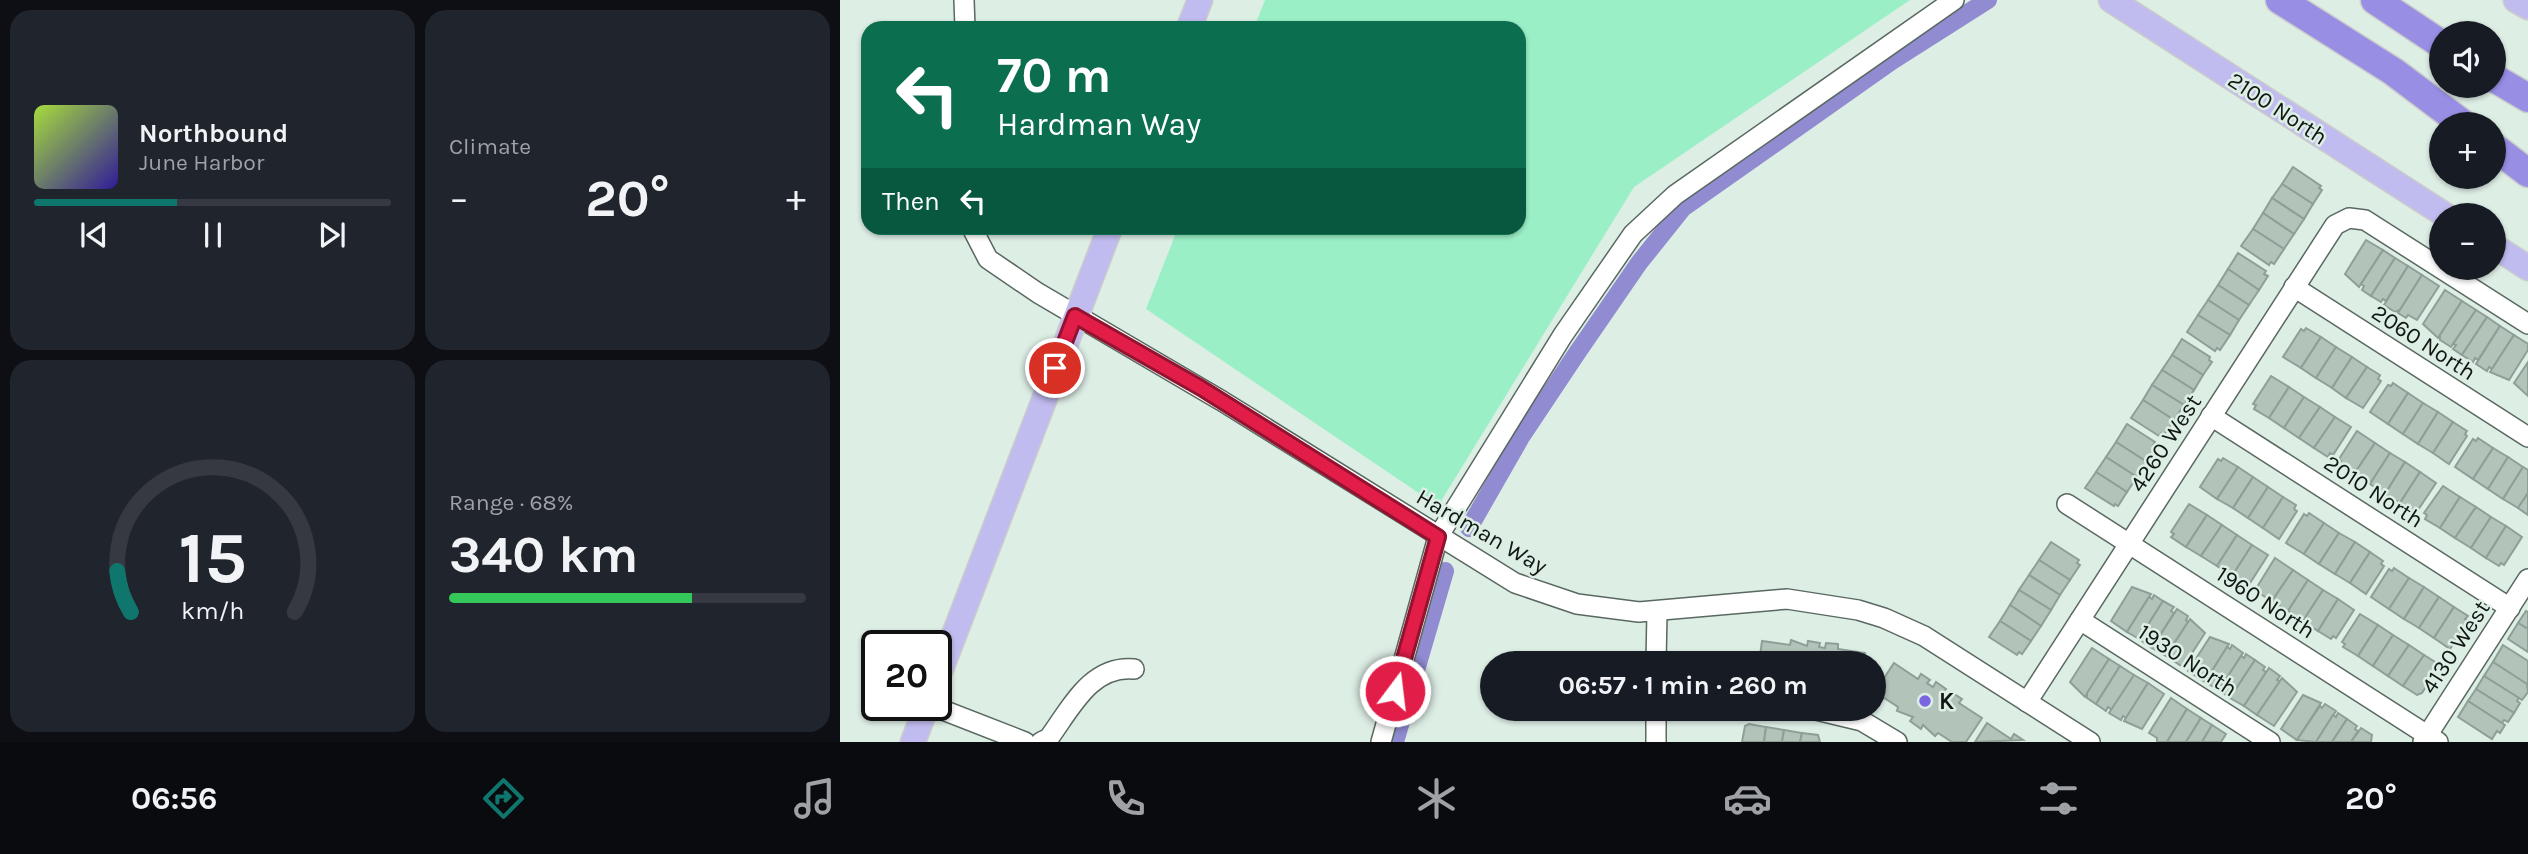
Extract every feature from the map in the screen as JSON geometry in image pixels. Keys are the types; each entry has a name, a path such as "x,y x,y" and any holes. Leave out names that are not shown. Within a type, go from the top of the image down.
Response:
{"highway":[{"path":"2280,0 2394,72 2447,112"},
{"path":"2375,0 2429,36"},
{"path":"2506,85 2528,98"},
{"path":"2506,156 2528,173"}],"main road":[{"name":"2100 North","path":"2111,0 2429,205"},
{"path":"2516,0 2528,7"},
{"path":"952,640 1107,235"},
{"path":"2506,254 2528,268"},
{"path":"914,742 923,721"}],"street":[{"path":"964,0 965,21"},
{"path":"1381,742 1438,537 1563,335 1633,234 1675,195 1954,0"},
{"name":"4260 West","path":"2027,702 2331,231 2349,218 2357,217 2372,224 2528,324"},
{"name":"Hardman Way","path":"976,235 988,259 1075,316 1211,395 1515,583 1552,597 1599,608 1657,611 1787,599 1858,610 1924,636 2090,742"},
{"name":"2060 North","path":"2294,287 2528,437"},
{"name":"2010 North","path":"2211,416 2510,608"},
{"name":"1960 North","path":"2067,504 2430,740"},
{"name":"4130 West","path":"2430,740 2528,579"},
{"path":"1656,651 1657,611"},
{"name":"1930 North","path":"2080,620 2270,742"},
{"path":"1041,742 1049,738 1099,676 1124,668 1134,669"},
{"path":"952,714 1025,742"},
{"path":"1656,721 1656,742"},
{"path":"1862,721 1897,742"}],"green space":[{"path":"1265,0 1910,0 1634,187 1438,506 1146,309 1175,235 1526,235 1526,21 1257,21"}],"building":[{"path":"2293,167 2321,186 2319,188 2322,190 2313,204 2282,184"},
{"path":"2282,184 2313,204 2304,219 2272,198"},
{"path":"2272,198 2304,219 2294,234 2263,213"},
{"path":"2263,213 2294,234 2284,249 2253,229"},
{"path":"2253,229 2284,249 2274,264 2271,262 2269,265 2241,246"},
{"path":"2366,240 2383,250 2359,287 2345,274"},
{"path":"2383,250 2395,258 2371,296 2362,290 2364,286 2361,284"},
{"path":"2238,253 2266,271 2264,274 2268,276 2259,290 2228,269"},
{"path":"2395,258 2408,266 2386,301 2383,299 2381,302 2371,296"},
{"path":"2408,266 2422,275 2400,310 2395,312 2384,305"},
{"path":"2228,269 2259,290 2249,305 2218,285"},
{"path":"2422,275 2439,286 2417,320 2398,313"},
{"path":"2218,285 2249,305 2239,320 2208,300"},
{"path":"2445,290 2462,301 2438,338 2423,324"},
{"path":"2208,300 2239,320 2230,335 2198,315"},
{"path":"2462,301 2476,310 2451,347 2440,340 2440,335"},
{"path":"2476,310 2487,317 2462,355 2453,349 2456,345 2453,344"},
{"path":"2198,315 2230,335 2220,350 2217,348 2215,351 2187,332"},
{"path":"2487,317 2500,326 2478,360 2475,358 2473,362 2462,355"},
{"path":"2500,326 2514,335 2492,369 2489,367 2487,371 2476,364"},
{"path":"2306,328 2321,337 2301,368 2283,357 2301,329 2304,331"},
{"path":"2514,335 2528,344 2528,350 2509,380 2490,372"},
{"path":"2321,337 2336,347 2316,378 2301,368"},
{"path":"2182,339 2210,357 2212,362 2203,375 2172,355"},
{"path":"2336,347 2352,357 2332,388 2316,378"},
{"path":"2172,355 2203,375 2194,390 2162,370"},
{"path":"2352,357 2367,367 2346,398 2332,388"},
{"path":"2528,362 2528,396 2514,383"},
{"path":"2367,367 2380,375 2378,379 2381,381 2363,408 2346,398"},
{"path":"2162,370 2194,390 2184,405 2152,385"},
{"path":"2271,376 2289,387 2269,418 2254,409 2256,405 2253,404"},
{"path":"2393,383 2408,393 2388,424 2370,412 2388,385"},
{"path":"2152,385 2184,405 2174,420 2143,400"},
{"path":"2289,387 2304,397 2284,428 2269,418"},
{"path":"2408,393 2423,403 2403,434 2388,424"},
{"path":"2304,397 2320,407 2299,438 2284,428"},
{"path":"2143,400 2174,420 2164,435 2161,433 2159,436 2131,418"},
{"path":"2423,403 2438,412 2418,444 2403,434"},
{"path":"2320,407 2335,417 2314,448 2299,438"},
{"path":"2438,412 2453,422 2433,453 2418,444"},
{"path":"2335,417 2351,427 2333,455 2330,453 2328,457 2314,448"},
{"path":"2453,422 2467,431 2467,436 2449,464 2433,453"},
{"path":"2127,424 2155,442 2153,445 2157,447 2147,462 2116,442"},
{"path":"2357,431 2375,443 2354,474 2339,464 2339,459"},
{"path":"2478,438 2493,448 2473,479 2455,467 2473,439 2476,441"},
{"path":"2116,442 2147,462 2137,477 2106,457"},
{"path":"2375,443 2390,453 2370,484 2354,474"},
{"path":"2493,448 2508,457 2488,489 2473,479"},
{"path":"2390,453 2405,462 2385,494 2370,484"},
{"path":"2106,457 2137,477 2127,492 2096,472"},
{"path":"2508,457 2523,467 2503,499 2488,489"},
{"path":"2223,458 2238,467 2217,499 2200,487 2218,459 2221,461"},
{"path":"2405,462 2420,472 2400,503 2385,494"},
{"path":"2238,467 2253,477 2233,508 2217,499"},
{"path":"2523,467 2528,470 2528,493 2518,508 2503,499"},
{"path":"2096,472 2127,492 2118,506 2085,488"},
{"path":"2420,472 2436,483 2418,510 2413,512 2400,503"},
{"path":"2253,477 2268,487 2248,518 2233,508"},
{"path":"2443,486 2460,497 2440,528 2425,519 2427,515 2424,513"},
{"path":"2268,487 2283,497 2263,528 2248,518"},
{"path":"2528,493 2528,515 2518,508"},
{"path":"2283,497 2296,505 2294,509 2297,511 2279,539 2263,528"},
{"path":"2460,497 2476,507 2455,538 2440,528"},
{"path":"2189,504 2207,515 2186,547 2171,537 2174,534 2171,532"},
{"path":"2476,507 2491,517 2471,548 2455,538"},
{"path":"2309,513 2324,523 2304,554 2286,543 2304,514 2307,516"},
{"path":"2207,515 2222,525 2201,556 2186,547"},
{"path":"2491,517 2506,526 2486,558 2471,548"},
{"path":"2324,523 2339,533 2319,564 2304,554"},
{"path":"2222,525 2237,535 2217,566 2201,556"},
{"path":"2506,526 2522,537 2504,565 2501,563 2499,566 2486,558"},
{"path":"2339,533 2355,542 2335,574 2319,564"},
{"path":"2237,535 2252,545 2232,576 2217,566"},
{"path":"2051,542 2079,560 2077,563 2080,565 2070,580 2039,560"},
{"path":"2355,542 2370,552 2350,583 2335,574"},
{"path":"2252,545 2268,555 2250,583 2247,581 2245,585 2232,576"},
{"path":"2370,552 2383,561 2381,564 2384,566 2366,594 2350,583"},
{"path":"2275,558 2293,570 2272,601 2257,592 2257,587"},
{"path":"2039,560 2070,580 2060,595 2029,575"},
{"path":"2394,568 2409,578 2389,609 2371,597 2389,569 2392,571"},
{"path":"2293,570 2308,580 2288,611 2272,601"},
{"path":"2029,575 2060,595 2051,610 2019,590"},
{"path":"2409,578 2424,587 2404,619 2389,609"},
{"path":"2308,580 2323,590 2303,621 2288,611"},
{"path":"2132,587 2151,594 2127,632 2111,621"},
{"path":"2424,587 2439,597 2419,628 2404,619"},
{"path":"2019,590 2051,610 2041,626 2010,605"},
{"path":"2323,590 2338,599 2318,631 2303,621"},
{"path":"2154,595 2163,601 2139,639 2127,632 2149,597 2152,599"},
{"path":"2439,597 2454,607 2434,638 2419,628"},
{"path":"2338,599 2354,610 2336,638 2333,636 2331,639 2318,631"},
{"path":"2163,601 2174,607 2171,611 2174,613 2152,648 2139,639"},
{"path":"2010,605 2041,626 2031,641 2000,621"},
{"path":"2454,607 2468,616 2465,619 2468,621 2450,649 2434,638"},
{"path":"2177,609 2188,616 2188,622 2166,656 2152,648"},
{"path":"2526,611 2528,612 2528,629 2518,623"},
{"path":"2360,614 2378,625 2358,656 2343,647 2345,644 2342,642"},
{"path":"2190,619 2205,633 2183,667 2166,656"},
{"path":"2000,621 2031,641 2022,654 2019,652 2017,655 1989,637"},
{"path":"2518,623 2528,629 2528,652 2508,639"},
{"path":"2378,625 2393,635 2373,666 2358,656"},
{"path":"2393,635 2409,645 2388,676 2373,666"},
{"path":"2210,637 2229,644 2205,682 2188,671"},
{"path":"1791,640 1807,646 1808,641 1820,643 1819,647 1825,648 1826,643 1838,644 1838,649 1852,651 1761,651 1762,641 1790,645"},
{"path":"2232,645 2243,653 2219,690 2205,682 2227,647 2230,649"},
{"path":"2409,645 2424,655 2403,686 2388,676"},
{"path":"2503,645 2528,661 2528,685 2493,662"},
{"path":"2092,648 2109,659 2085,697 2070,682"},
{"path":"2246,654 2255,660 2230,698 2219,690 2241,656 2244,658"},
{"path":"2424,655 2440,665 2422,693 2417,695 2403,686"},
{"path":"2109,659 2120,666 2096,704 2087,698 2087,693"},
{"path":"2255,660 2265,667 2263,670 2266,672 2244,706 2230,698"},
{"path":"2493,662 2527,684 2528,692 2522,700 2484,676"},
{"name":"K","path":"1894,663 1918,679 1921,674 1930,680 1927,683 1933,687 1936,682 1946,689 1943,693 1949,696 1951,692 1962,699 1959,703 1982,718 1966,742 1952,742 1938,733 1935,736 1923,725 1921,729 1910,721 1913,717 1897,711 1898,707 1886,699 1886,675"},
{"path":"2120,666 2134,675 2112,710 2108,707 2106,711 2096,704"},
{"path":"2269,668 2280,676 2277,680 2280,681 2257,715 2244,706"},
{"path":"2134,675 2148,683 2126,718 2123,716 2121,720 2109,713"},
{"path":"2484,676 2519,698 2517,701 2520,703 2514,713 2476,689"},
{"path":"2282,678 2297,692 2274,726 2257,715"},
{"path":"2148,683 2164,694 2142,729 2124,721"},
{"path":"2476,689 2514,713 2508,722 2504,720 2502,723 2468,701"},
{"path":"2303,695 2321,703 2297,740 2281,729"},
{"path":"2171,698 2187,709 2167,742 2157,742 2157,738 2149,733"},
{"path":"2468,701 2505,725 2500,733 2497,731 2492,739 2458,717"},
{"path":"2325,704 2336,711 2316,742 2297,740 2320,706 2322,708"},
{"path":"2187,709 2201,718 2186,742 2167,742"},
{"path":"2338,713 2347,719 2332,742 2316,742 2333,715 2336,717"},
{"path":"2201,718 2212,725 2202,742 2186,742"},
{"path":"2347,719 2357,726 2355,729 2358,731 2351,742 2332,742"},
{"path":"1987,723 2011,739 2014,734 2023,740 1975,742"},
{"path":"1749,724 1766,727 1764,742 1742,742 1745,726"},
{"path":"2212,725 2226,734 2221,742 2202,742"},
{"path":"1766,727 1784,730 1782,742 1764,742"},
{"path":"2361,728 2372,735 2371,742 2351,742"},
{"path":"1784,730 1802,733 1800,742 1782,742"},
{"path":"1802,733 1818,735 1820,742 1800,742"}],"waterway":[{"path":"1469,528 1521,437 1577,353 1639,263 1683,208 1892,61 1988,0"},
{"path":"1395,742 1445,571"}],"place":[{"name":"K","path":"1925,701"}],"route":[{"path":"1055,368 1075,316 1201,388 1438,537 1395,691"}]}
